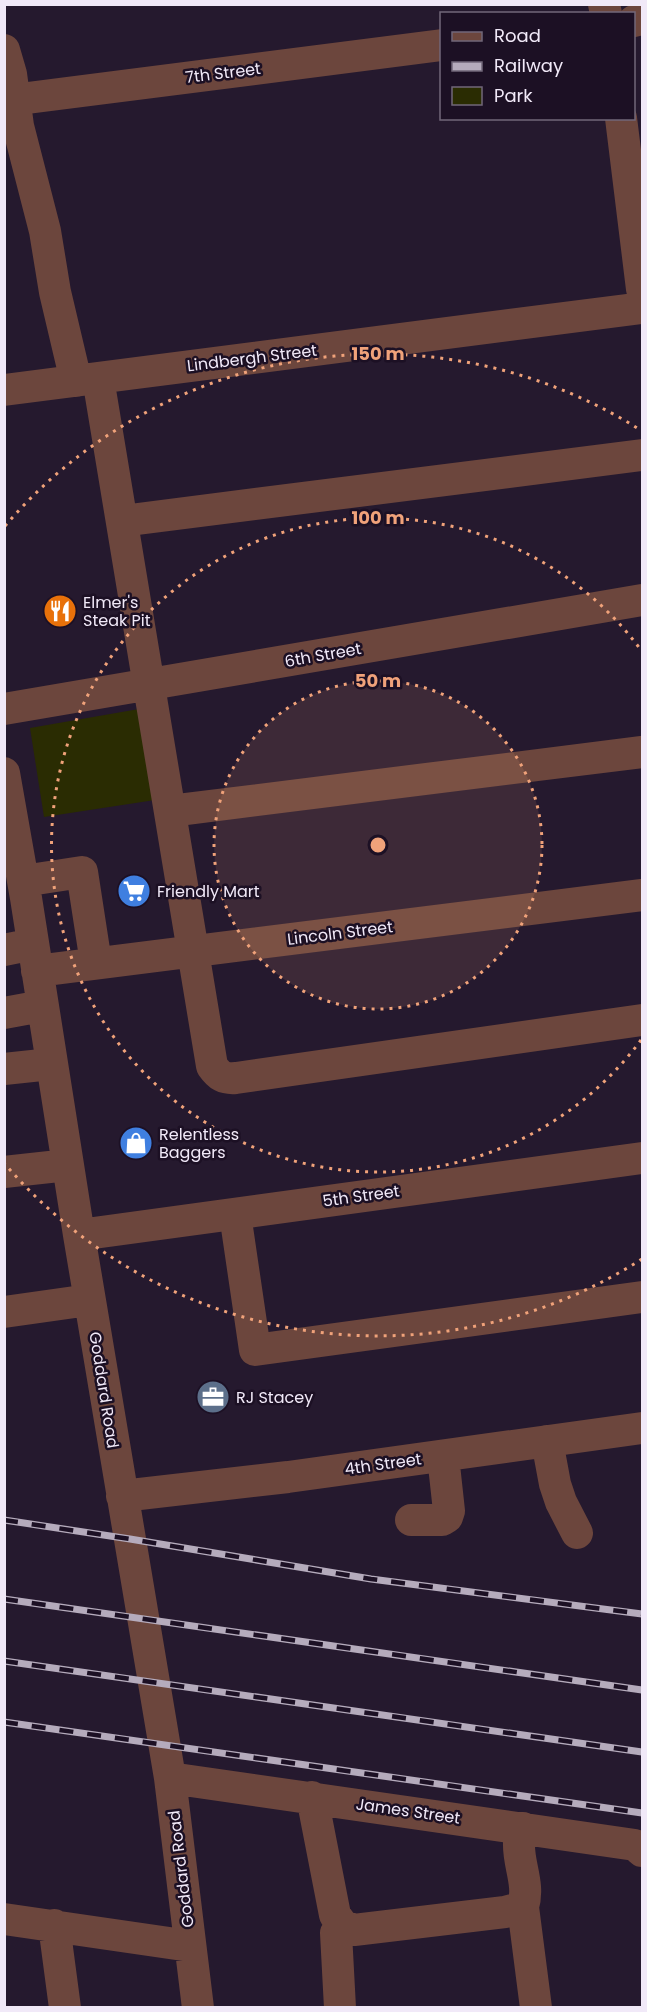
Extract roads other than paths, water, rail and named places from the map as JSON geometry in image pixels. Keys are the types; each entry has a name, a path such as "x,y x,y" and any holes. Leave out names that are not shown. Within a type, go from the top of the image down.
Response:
{"street":[{"name":"7th Street","path":"9,100 440,45"},
{"path":"4,50 11,74 9,100 45,231 55,292 87,379 122,521 212,1066 217,1074 225,1079 642,1020"},
{"path":"621,120 642,289"},
{"name":"Lindbergh Street","path":"4,390 642,308"},
{"path":"122,521 642,455"},
{"name":"6th Street","path":"4,709 642,600"},
{"path":"170,811 642,752"},
{"name":"Goddard Road","path":"4,773 25,955 42,1006 170,1778 198,2007"},
{"path":"18,893 82,872 96,963"},
{"name":"Lincoln Street","path":"25,955 96,963 642,895"},
{"path":"4,1013 42,1006"},
{"path":"4,1069 51,1064"},
{"name":"5th Street","path":"79,1235 642,1158"},
{"path":"4,1172 68,1165"},
{"path":"235,1214 255,1350 642,1297"},
{"path":"4,1312 89,1300"},
{"name":"4th Street","path":"122,1496 443,1456 642,1428"},
{"path":"548,1441 555,1484 561,1502 577,1533"},
{"path":"411,1520 442,1520 447,1517 443,1456"},
{"name":"James Street","path":"170,1778 635,1845 642,1851"},
{"path":"312,1797 335,1915 343,1926 354,1930 505,1912 523,1907"},
{"path":"523,1828 519,1843 526,1896 523,1907 536,2007"},
{"path":"4,1919 190,1946"},
{"path":"54,1925 65,2007"},
{"path":"340,2007 336,1933 343,1926"}],"railway":[{"path":"4,1520 371,1579 642,1614"},
{"path":"4,1599 642,1690"},
{"path":"4,1661 642,1752"},
{"path":"4,1722 642,1813"}],"place":[{"name":"Elmer's Steak Pit","path":"60,611"},
{"name":"Friendly Mart","path":"134,891"},
{"name":"Relentless Baggers","path":"136,1143"},
{"name":"RJ Stacey","path":"213,1397"}]}
